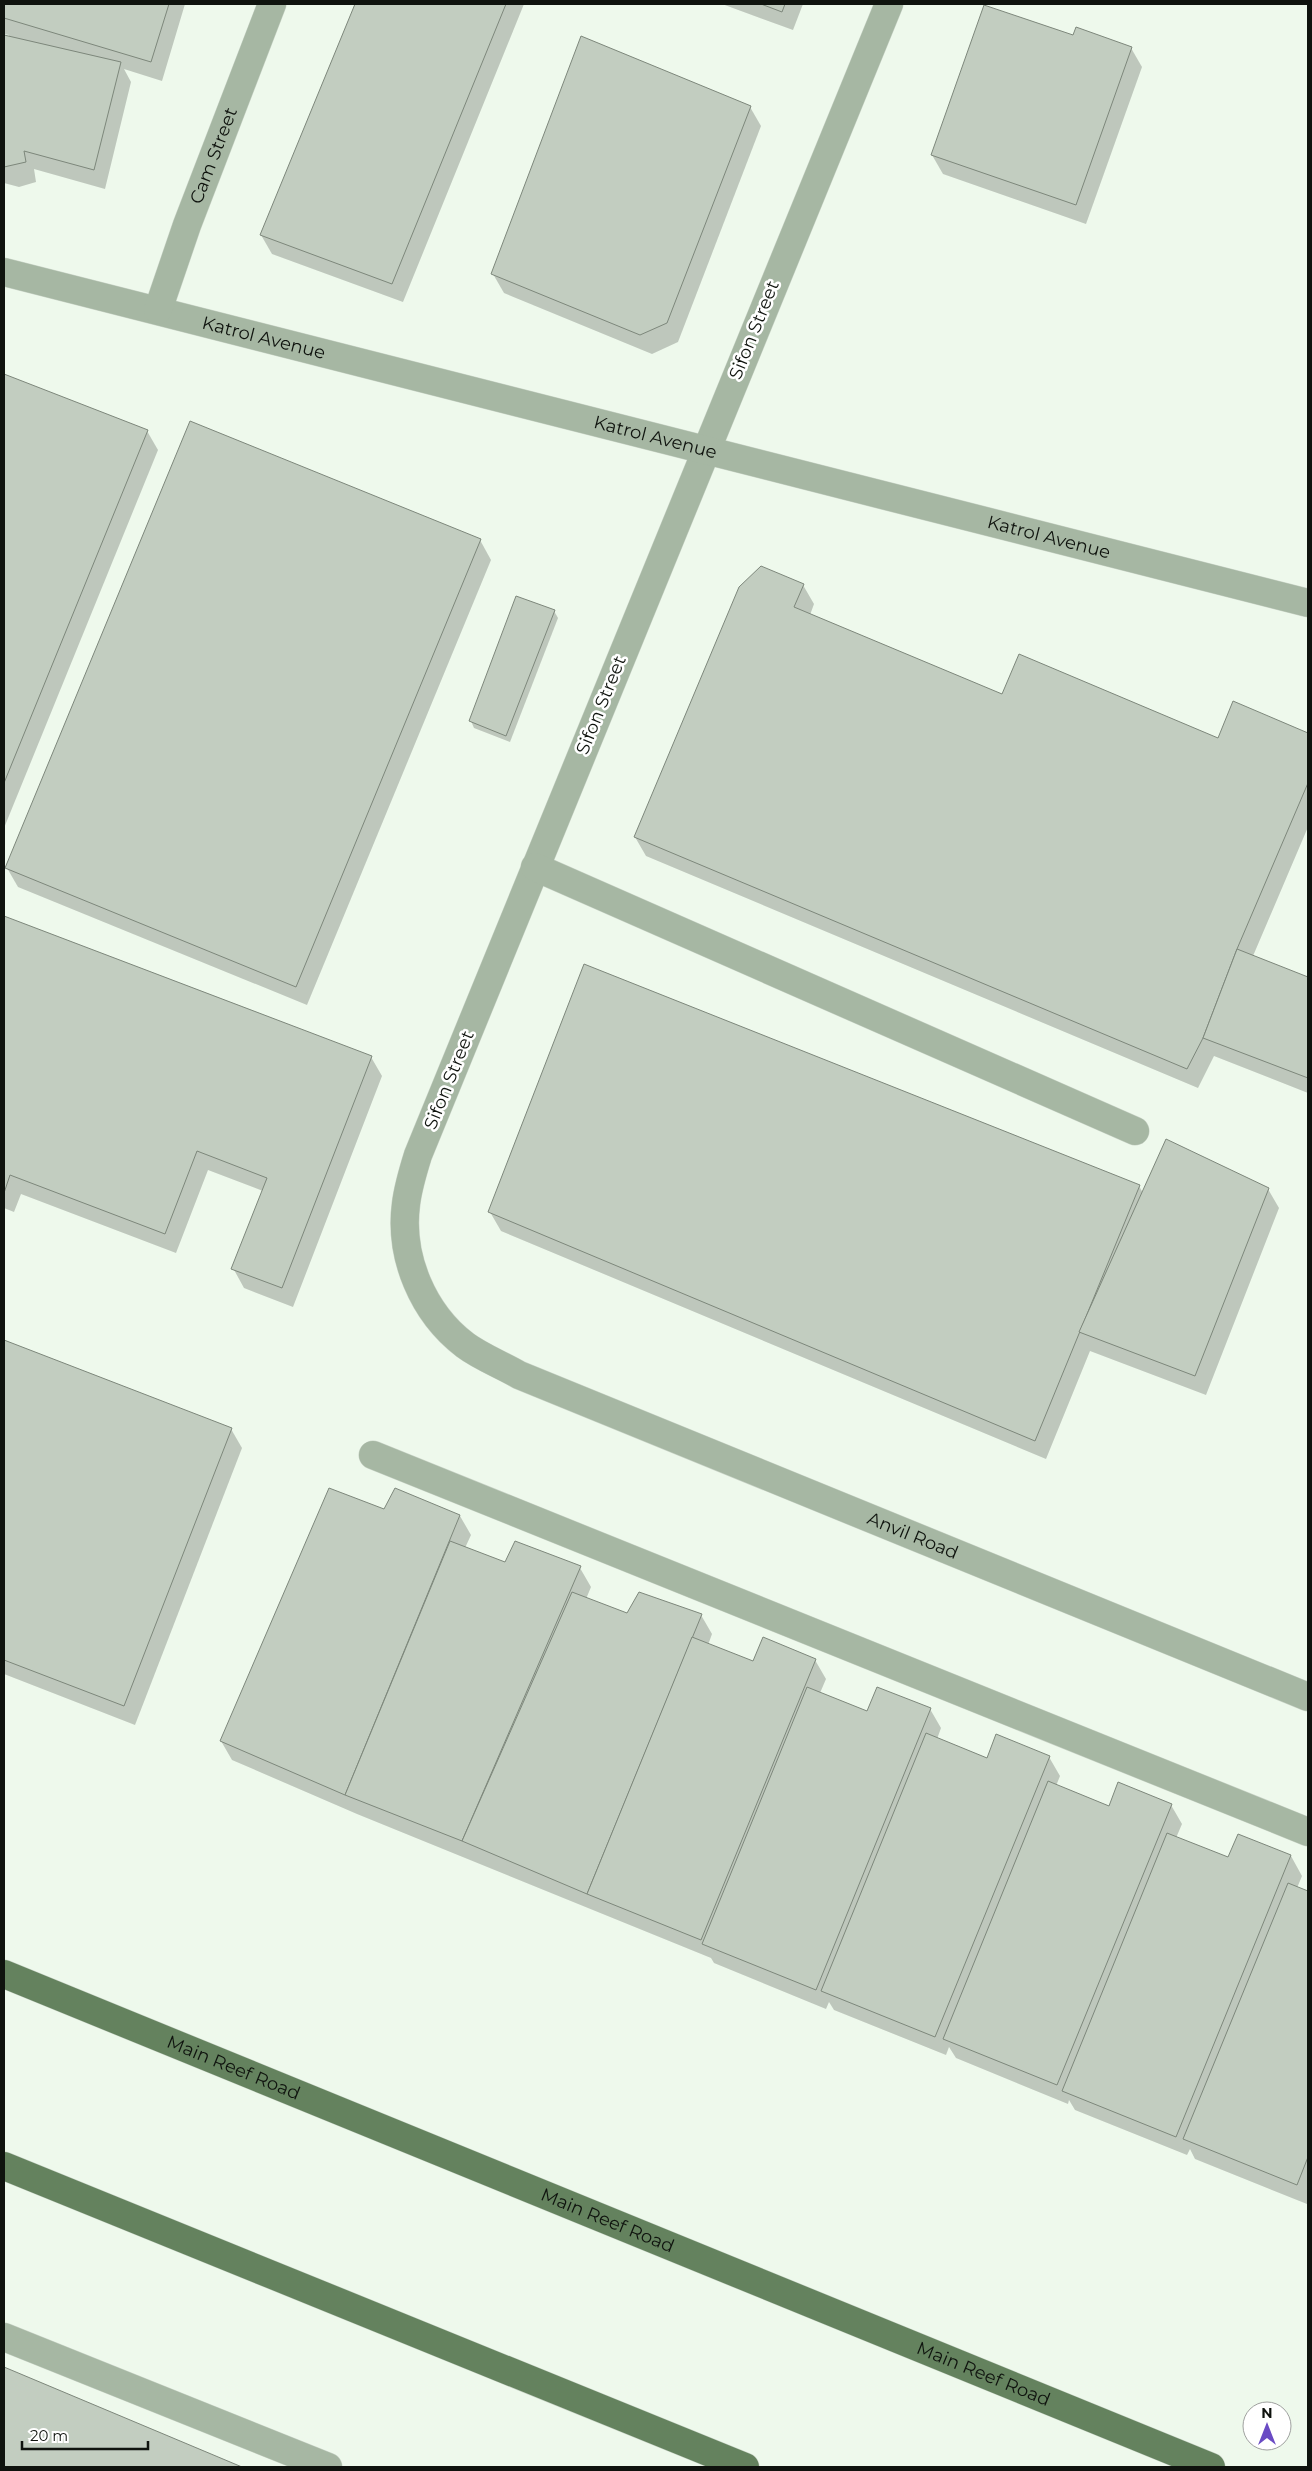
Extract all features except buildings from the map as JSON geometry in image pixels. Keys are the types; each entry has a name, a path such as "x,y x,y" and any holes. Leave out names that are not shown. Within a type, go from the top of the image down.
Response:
{"main road":[{"name":"Main Reef Road","path":"4,1974 1211,2467"},
{"path":"4,2166 745,2467"}],"street":[{"name":"Cam Street","path":"158,310 187,225 272,4"},
{"name":"Sifon Street","path":"519,1375 466,1346 437,1317 422,1294 407,1249 404,1222 409,1186 418,1156 535,867 889,4"},
{"name":"Katrol Avenue","path":"4,272 1308,603"},
{"path":"535,867 1135,1131"},
{"name":"Anvil Road","path":"519,1375 1308,1697"},
{"path":"373,1455 1308,1832"},
{"path":"4,2337 328,2467"}]}
